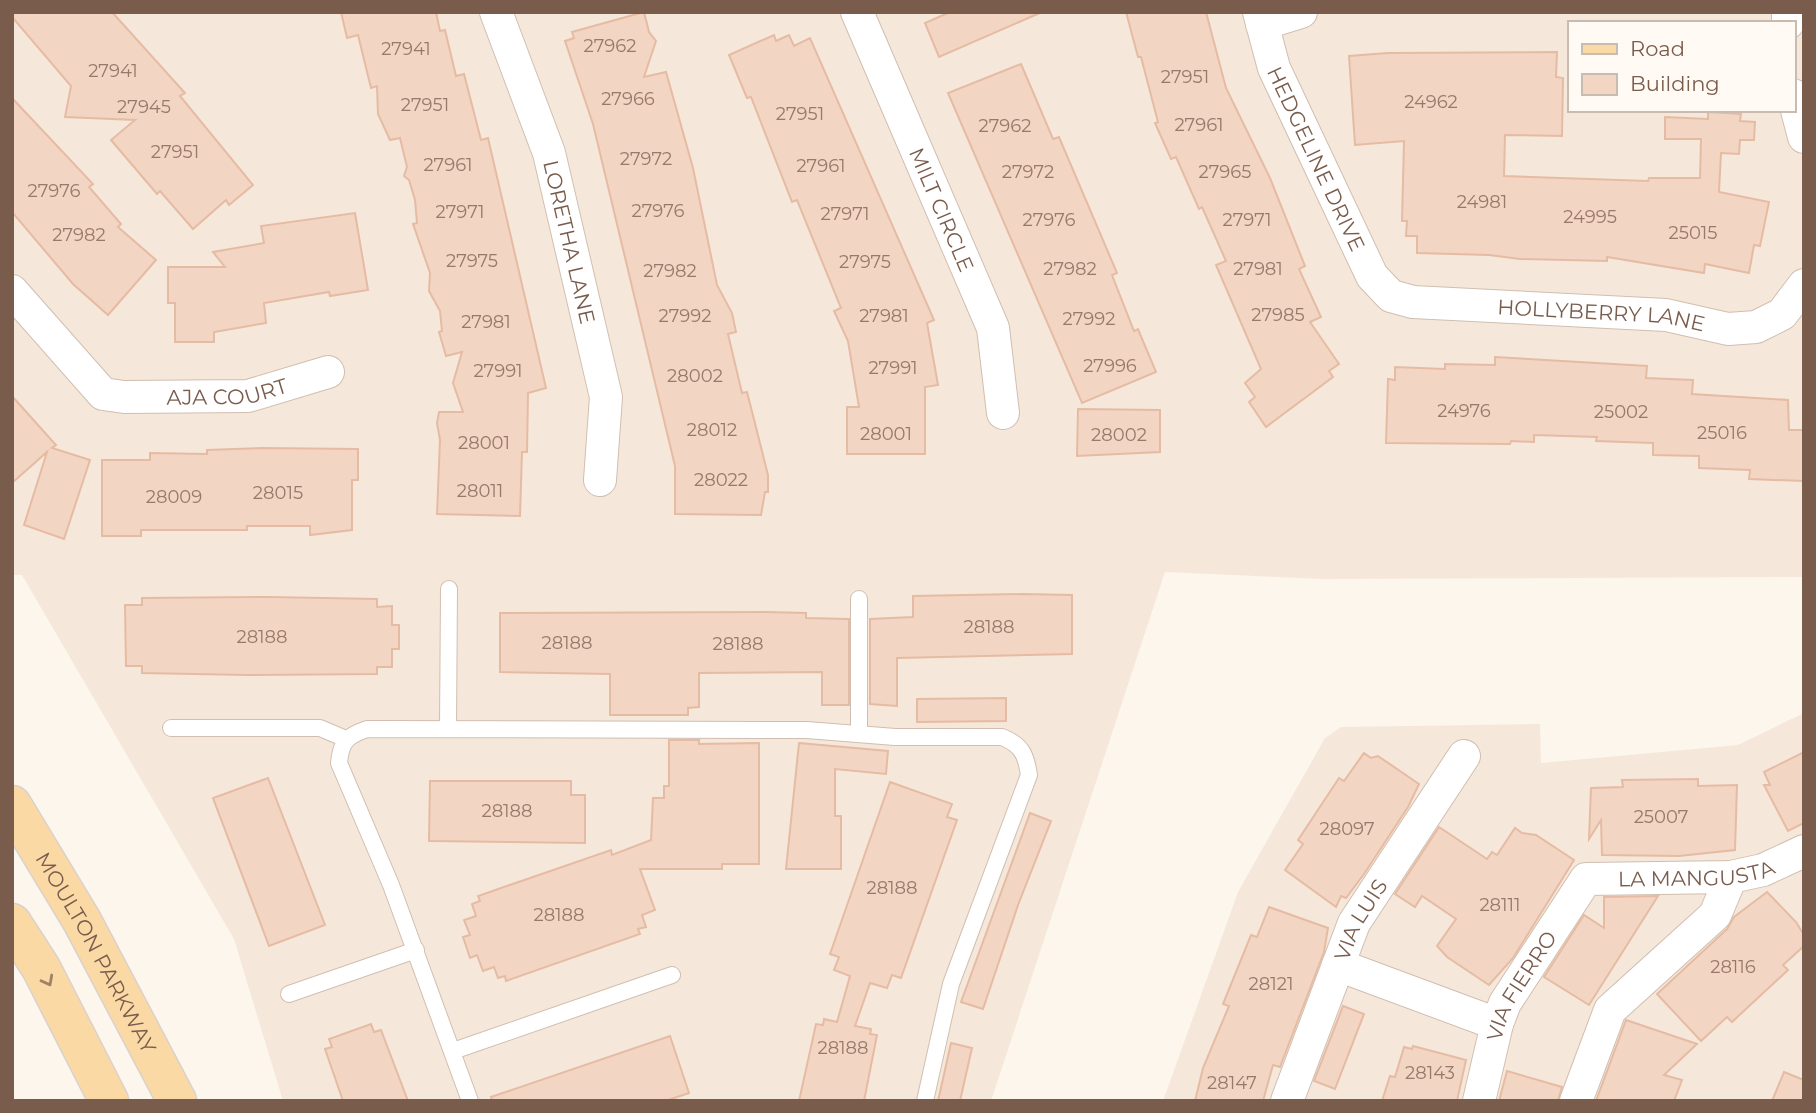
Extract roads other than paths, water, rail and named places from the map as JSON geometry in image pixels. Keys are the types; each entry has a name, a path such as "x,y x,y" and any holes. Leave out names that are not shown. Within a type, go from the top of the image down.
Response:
{"main road":[{"name":"MOULTON PARKWAY","path":"12,805 82,921 177,1101"},
{"path":"12,923 41,968 109,1101"}],"street":[{"name":"LORETHA LANE","path":"496,12 549,153 607,397 600,480"},
{"name":"MILT CIRCLE","path":"857,12 993,328 1003,413"},
{"path":"1260,18 1301,12"},
{"name":"HEDGELINE DRIVE","path":"1260,18 1274,68 1372,276 1391,296"},
{"path":"1795,103 1804,137"},
{"name":"HOLLYBERRY LANE","path":"1391,296 1413,302 1666,315 1728,329 1756,327 1782,314 1801,290"},
{"name":"AJA COURT","path":"12,291 103,394 124,397 248,396 328,372"},
{"name":"VIA LUIS","path":"1287,1101 1354,923 1464,756"},
{"name":"LA MANGUSTA","path":"1586,879 1731,877 1763,870 1804,850"},
{"path":"1576,1101 1610,1010 1715,915 1731,877"},
{"name":"VIA FIERRO","path":"1479,1101 1497,1024 1505,1003 1586,879"},
{"path":"1338,965 1497,1024"}],"lane":[{"path":"448,729 449,589"},
{"path":"859,599 859,734"},
{"path":"171,728 320,728 346,739"},
{"path":"470,1101 416,950 339,763 340,746 346,739 367,729 793,730 1002,737 1017,743 1026,754 1029,775 951,984 925,1101"},
{"path":"289,994 416,950"},
{"path":"453,1051 672,975"}]}
